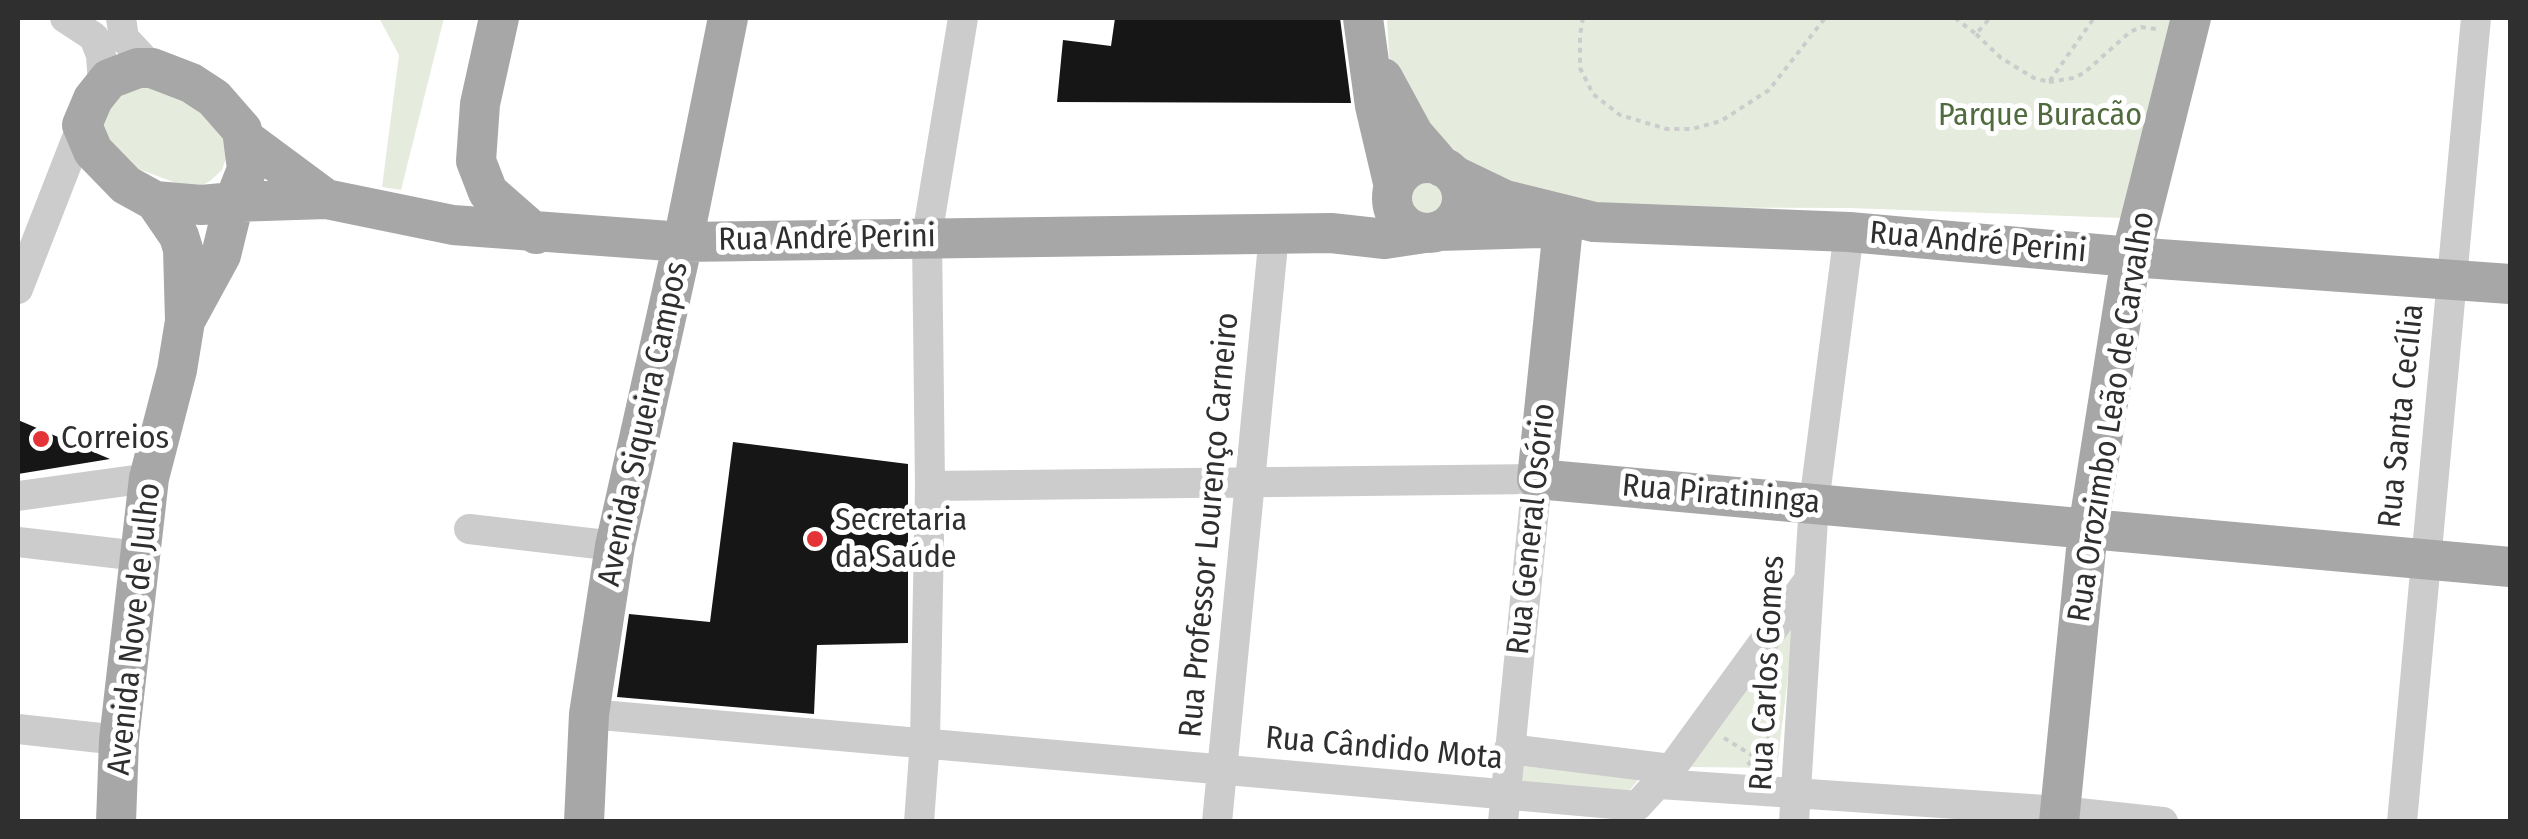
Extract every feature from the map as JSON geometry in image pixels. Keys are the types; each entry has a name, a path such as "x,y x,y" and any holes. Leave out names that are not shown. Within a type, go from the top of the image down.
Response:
{"main road":[{"path":"499,18 480,104 476,161 488,192 536,234"},
{"name":"Avenida Siqueira Campos","path":"584,822 590,714 615,546 728,18"},
{"name":"Rua Orozimbo Leão de Carvalho","path":"2060,816 2088,529 2131,257 2189,25"},
{"path":"1364,31 1414,135 1460,187 1458,214 1450,224 1432,232 1412,230 1400,222 1394,210 1364,31"},
{"path":"152,68 191,83 214,98 242,130 246,169 234,202 201,206 156,202 116,176 94,151 82,126 93,98 103,85 123,72 152,68"},
{"name":"Rua André Perini","path":"246,140 326,200"},
{"path":"1393,192 1404,172 1416,165 1429,163 1448,171"},
{"name":"Rua André Perini","path":"1448,171 1504,200 1594,222 1849,232 2510,284"},
{"name":"Rua André Perini","path":"1331,234 1370,218 1393,192"},
{"name":"Rua André Perini","path":"234,202 326,200 453,225 683,242 1274,234 1385,238 1541,228 1556,230 1562,237"},
{"name":"Avenida Nove de Julho","path":"116,822 119,740 149,478 186,321 179,236 156,202"},
{"name":"Avenida Nove de Julho","path":"186,321 221,255 234,202"},
{"name":"Rua General Osório","path":"1537,479 1562,237"},
{"name":"Rua Piratininga","path":"1537,479 2510,567"}],"street":[{"path":"65,18 94,37 101,55 103,85"},
{"path":"122,18 124,38 152,68"},
{"path":"919,822 925,741 930,486 927,236 963,18"},
{"name":"Rua Santa Cecília","path":"2402,822 2423,558 2476,18"},
{"path":"18,289 25,250 82,126"},
{"name":"Rua Carlos Gomes","path":"1796,799 1793,720 1814,503 1849,232"},
{"name":"Rua Professor Lourenço Carneiro","path":"1217,822 1274,234"},
{"path":"18,496 149,478"},
{"name":"Rua Piratininga","path":"930,486 1537,479"},
{"name":"Rua General Osório","path":"1504,808 1537,479"},
{"path":"469,529 615,546"},
{"path":"18,542 139,556"},
{"path":"1665,776 1808,581"},
{"name":"Rua Cândido Mota","path":"590,714 925,741 1222,771 1504,808 1637,806 1665,776"},
{"path":"18,728 119,740"},
{"name":"Rua Cândido Mota","path":"1509,750 1796,799 2164,822"}],"path":[{"path":"1584,18 1580,68 1593,94 1620,116 1667,129 1692,129 1721,121 1770,90 1825,18"},
{"path":"1955,18 2001,58 2034,78 2049,82 2084,72 2130,32 2142,27 2189,25"},
{"path":"1976,34 1990,18"},
{"path":"2049,82 2094,18"},
{"path":"1730,789 1754,756 1793,720 1735,681"},
{"path":"1702,726 1754,756 1796,799"}],"green space":[{"path":"379,18 444,18 401,190 382,187 399,55"},
{"name":"Parque Buracão","path":"1387,18 2174,18 2123,218 1849,208 1576,207 1477,171 1420,117 1399,83 1389,56"},
{"path":"141,75 220,122 227,156 222,170 210,181 199,187 186,187 118,161 98,113"},
{"path":"1429,174 1449,189 1446,214 1412,219 1403,209 1406,184"},
{"path":"1795,617 1777,768 1690,767"},
{"path":"1513,765 1639,779 1625,796 1513,787"}],"building":[{"path":"1115,18 1340,18 1351,103 1057,102 1063,40 1111,46"},
{"name":"Correios","path":"18,420 110,459 18,474"},
{"name":"Secretaria da Saúde","path":"733,442 908,464 908,643 817,645 814,714 617,697 629,614 710,622"}],"place":[{"name":"Correios","path":"41,439"},
{"name":"Secretaria da Saúde","path":"815,539"}]}
